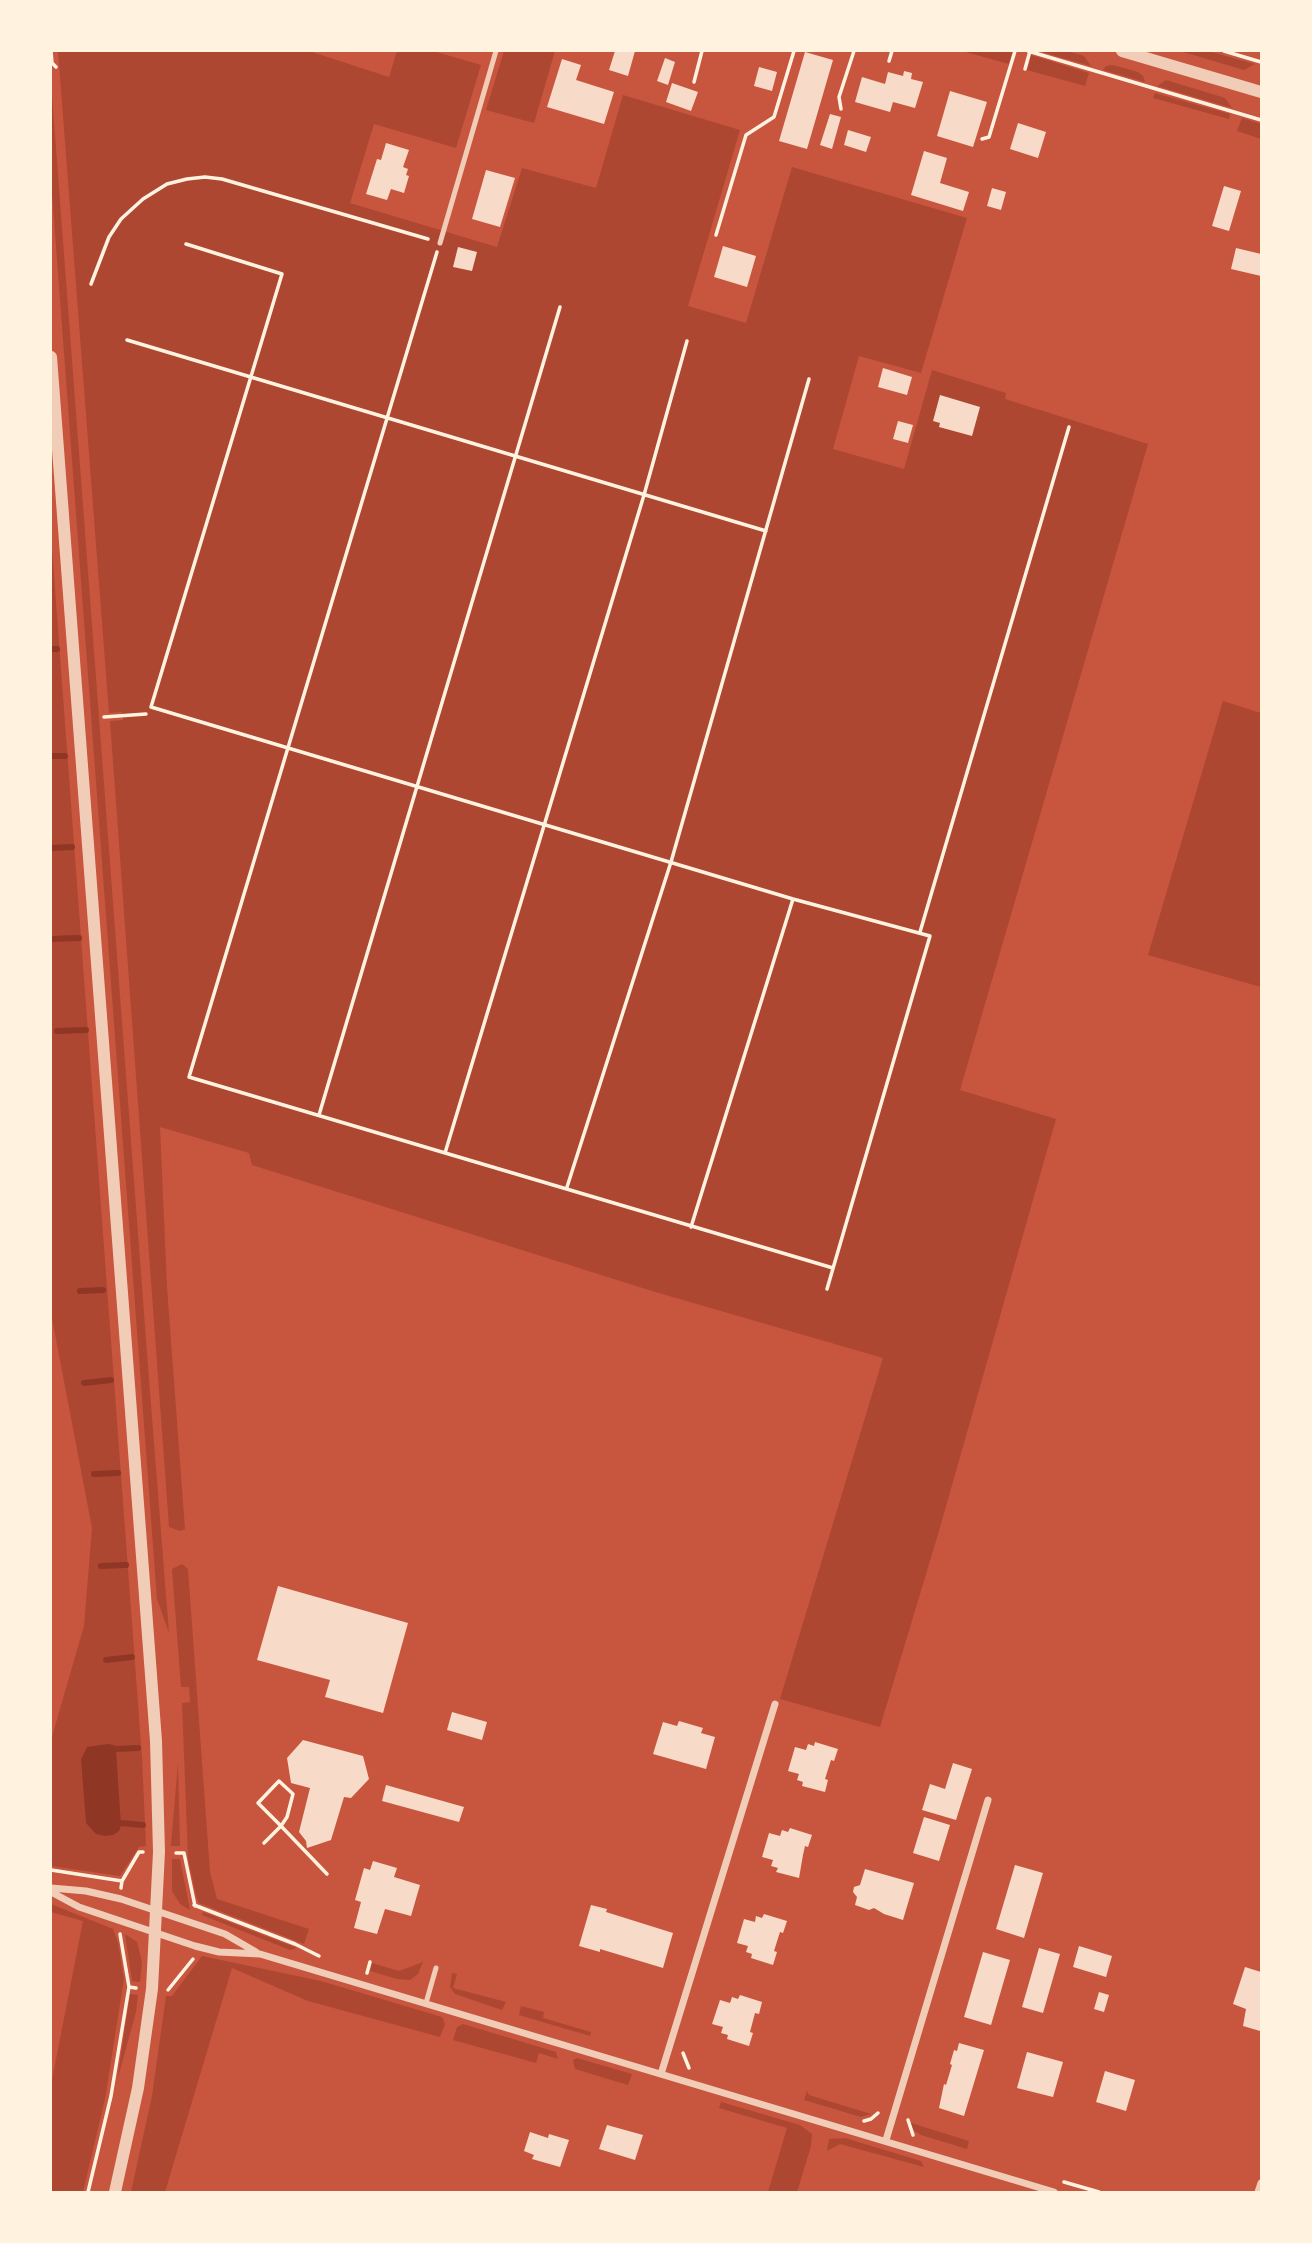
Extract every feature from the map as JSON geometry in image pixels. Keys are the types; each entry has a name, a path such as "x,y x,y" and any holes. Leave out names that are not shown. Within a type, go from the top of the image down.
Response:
{"street":[{"path":"1122,51 1261,92"},
{"path":"51,357 156,1741 159,1852 156,1934 145,2050 115,2192"},
{"path":"661,2074 775,1704"},
{"path":"886,2140 988,1800"},
{"path":"51,1890 86,1891 158,1910 225,1934 260,1954 1054,2192"},
{"path":"51,1890 79,1907 156,1934 219,1952 260,1954"},
{"path":"1258,2192 1261,2183"}],"lane":[{"path":"440,243 496,51"},
{"path":"426,2003 436,1968"}],"path":[{"path":"51,51 52,63 56,67"},
{"path":"694,82 702,51"},
{"path":"716,236 746,135 774,117 794,51"},
{"path":"841,108 839,97 854,51"},
{"path":"889,61 892,51"},
{"path":"982,139 989,137 1015,51"},
{"path":"1025,69 1029,51 1261,120"},
{"path":"1224,51 1261,62"},
{"path":"91,284 109,237 121,219 143,199 167,184 196,178 222,179 440,243 189,1077 833,1268"},
{"path":"186,244 282,274 151,707 793,899 930,936 827,1289"},
{"path":"319,1115 560,307"},
{"path":"127,340 766,531"},
{"path":"445,1153 542,825 644,495 687,341"},
{"path":"567,1188 671,862 809,379"},
{"path":"919,933 1069,427"},
{"path":"104,717 146,714"},
{"path":"691,1227 793,899"},
{"path":"264,1843 281,1826 293,1794 279,1781 258,1803 281,1826 327,1874"},
{"path":"51,1870 122,1881"},
{"path":"194,1905 320,1956"},
{"path":"370,1962 367,1973 378,1976"},
{"path":"669,2047 682,2050 684,2061 692,2070"},
{"path":"88,2192 111,2096"},
{"path":"860,2120 874,2117 882,2107 908,2114 909,2129 921,2139"},
{"path":"1062,2181 1099,2192"}],"shaded area":[{"path":"58,51 309,51 389,77 397,51 433,51 481,65 456,148 374,124 350,203 497,247 522,168 596,188 623,95 740,130 688,306 746,323 792,167 967,218 921,373 859,356 833,449 904,469 932,370 1006,393 1005,399 1148,444 960,1090 1056,1119 939,1531 880,1727 780,1699 883,1358 652,1291 252,1165 249,1153 160,1127 167,1287 185,1529 180,1531 169,1527 110,721 123,720 122,712 109,713"},
{"path":"504,51 555,51 534,123 486,110"},
{"path":"962,51 1013,51 1009,64"},
{"path":"1038,51 1067,51 1084,56 1091,66"},
{"path":"1180,51 1208,51 1255,64 1244,70"},
{"path":"1031,55 1089,73 1085,86 1027,70"},
{"path":"1113,65 1138,72 1145,82 1103,70 1106,66"},
{"path":"1166,80 1225,98 1232,108 1157,86"},
{"path":"51,82 169,1633 157,1599 51,179"},
{"path":"1155,93 1230,114 1229,119 1153,98"},
{"path":"1242,118 1261,124 1261,139 1237,131"},
{"path":"51,535 142,1757 146,1846 139,1847 120,1876 51,1866 51,1740 84,1626 92,1528 51,1313"},
{"path":"1223,701 1261,713 1261,987 1148,955"},
{"path":"182,1564 188,1569 210,1872 217,1899 309,1929 304,1944 199,1903 196,1896 188,1858 182,1703 190,1702 189,1687 181,1687 172,1569"},
{"path":"114,1745 116,1749 121,1826 113,1835 105,1836 96,1834 86,1823 81,1759 87,1747"},
{"path":"178,1762 180,1846 171,1846 172,1833"},
{"path":"172,1859 180,1859 190,1910 180,1904 172,1891"},
{"path":"51,1904 113,1929 124,1979 105,2099 83,2192 51,2192 51,2085 83,1921 51,1912"},
{"path":"203,1912 297,1948 290,1950 202,1915"},
{"path":"125,1934 137,1942 142,1962 140,1982 132,1981"},
{"path":"202,1956 321,1981 442,2017 445,2024 440,2037 308,2001 232,1968 165,2192 131,2192 152,2096 166,1996 172,1996"},
{"path":"423,1962 418,1974 410,1980 370,1971 372,1963 399,1971"},
{"path":"452,1973 457,1974 453,1988 506,2002 502,2010 455,1994 450,1987"},
{"path":"130,1994 138,1995 136,2012 117,2081"},
{"path":"521,2006 544,2012 543,2018 591,2032 590,2036 519,2015"},
{"path":"463,2024 556,2052 558,2059 539,2053 536,2063 453,2040 457,2027"},
{"path":"577,2058 632,2074 628,2085 575,2069 573,2060"},
{"path":"807,2091 809,2095 871,2114 861,2117 804,2100"},
{"path":"721,2102 800,2125 812,2134 797,2192 768,2192 787,2128 719,2108"},
{"path":"911,2123 969,2141 967,2149 921,2135 912,2129"},
{"path":"845,2138 921,2161 924,2167 840,2144 827,2151 829,2139"}],"building":[{"path":"615,51 635,51 628,76 609,70"},
{"path":"805,52 833,60 807,149 779,141"},
{"path":"665,58 675,62 668,85 657,81"},
{"path":"562,59 581,65 576,80 614,92 604,124 547,107"},
{"path":"759,67 777,72 772,91 754,86"},
{"path":"904,71 912,73 911,79 923,82 915,108 893,102 890,112 855,102 862,77 885,84 888,72 903,76"},
{"path":"672,83 698,92 691,111 666,102"},
{"path":"950,91 987,102 973,147 937,136"},
{"path":"830,114 841,117 832,149 820,145"},
{"path":"1018,123 1046,132 1038,158 1010,149"},
{"path":"848,130 871,137 866,152 844,145"},
{"path":"386,143 409,150 403,167 408,169 406,175 409,176 404,193 391,189 387,200 366,194 377,159 381,160"},
{"path":"924,151 947,158 940,183 969,192 963,211 911,195"},
{"path":"486,170 515,178 500,227 472,219"},
{"path":"1224,186 1241,191 1229,231 1212,226"},
{"path":"992,188 1006,192 1001,210 987,206"},
{"path":"723,246 756,256 747,287 714,277"},
{"path":"458,247 477,252 472,271 453,267"},
{"path":"1236,248 1261,254 1261,276 1231,269"},
{"path":"883,368 912,377 907,395 878,387"},
{"path":"940,395 980,407 972,436 939,427 940,423 933,421"},
{"path":"898,421 913,425 908,443 893,439"},
{"path":"278,1586 408,1623 383,1713 325,1697 330,1680 257,1660"},
{"path":"452,1712 487,1722 482,1740 447,1730"},
{"path":"679,1721 703,1728 701,1733 715,1737 706,1769 653,1754 663,1722 677,1726"},
{"path":"303,1740 363,1756 369,1779 351,1798 344,1797 331,1840 307,1848 306,1841 299,1832 310,1788 291,1783 287,1758"},
{"path":"815,1742 838,1749 825,1779 828,1780 825,1792 802,1786 803,1782 797,1780 799,1774 788,1771 795,1747 806,1750 808,1744 814,1746"},
{"path":"953,1763 972,1769 956,1820 922,1810 930,1784 945,1789"},
{"path":"386,1785 464,1807 459,1822 382,1801"},
{"path":"924,1817 950,1825 939,1861 913,1853"},
{"path":"790,1828 812,1835 808,1847 805,1846 799,1878 776,1872 778,1868 771,1866 773,1860 762,1857 769,1833 780,1836 782,1830 788,1832"},
{"path":"373,1861 397,1868 394,1877 420,1885 411,1916 385,1909 377,1934 354,1928 361,1902 355,1900 364,1868 370,1870"},
{"path":"1015,1865 1043,1873 1024,1938 996,1929"},
{"path":"865,1869 914,1883 903,1920 874,1908 869,1910 855,1905 857,1897 853,1892 854,1887 860,1885"},
{"path":"591,1905 673,1933 663,1968 600,1949 600,1952 579,1946"},
{"path":"764,1914 787,1921 783,1933 780,1932 773,1965 751,1958 752,1954 746,1952 748,1946 737,1943 744,1919 755,1922 756,1916 762,1918"},
{"path":"1079,1946 1112,1956 1106,1977 1073,1967"},
{"path":"1039,1948 1060,1954 1043,2013 1022,2007"},
{"path":"983,1952 1010,1960 991,2025 964,2017"},
{"path":"1245,1967 1261,1972 1260,2031 1243,2026 1246,2009 1233,2004"},
{"path":"1099,1992 1109,1995 1104,2012 1094,2009"},
{"path":"740,1995 762,2002 759,2014 755,2013 749,2046 727,2039 728,2035 721,2033 723,2027 712,2024 720,2000 730,2003 732,1997 738,1999"},
{"path":"959,2043 984,2050 964,2116 939,2108 954,2050 957,2051"},
{"path":"1027,2052 1063,2062 1053,2097 1017,2088"},
{"path":"1105,2071 1135,2080 1126,2111 1096,2102"},
{"path":"607,2125 643,2135 635,2160 599,2149"},
{"path":"530,2132 548,2138 549,2134 569,2140 560,2167 532,2159 534,2155 524,2151"}],"waterway":[{"path":"51,649 57,649"},
{"path":"51,756 65,756"},
{"path":"51,848 72,847"},
{"path":"51,939 79,938"},
{"path":"57,1031 86,1030"},
{"path":"80,1291 103,1290"},
{"path":"84,1383 111,1380"},
{"path":"94,1474 118,1473"},
{"path":"101,1566 126,1565"},
{"path":"106,1660 132,1657"},
{"path":"116,1749 138,1748"},
{"path":"120,1823 143,1825"}]}
